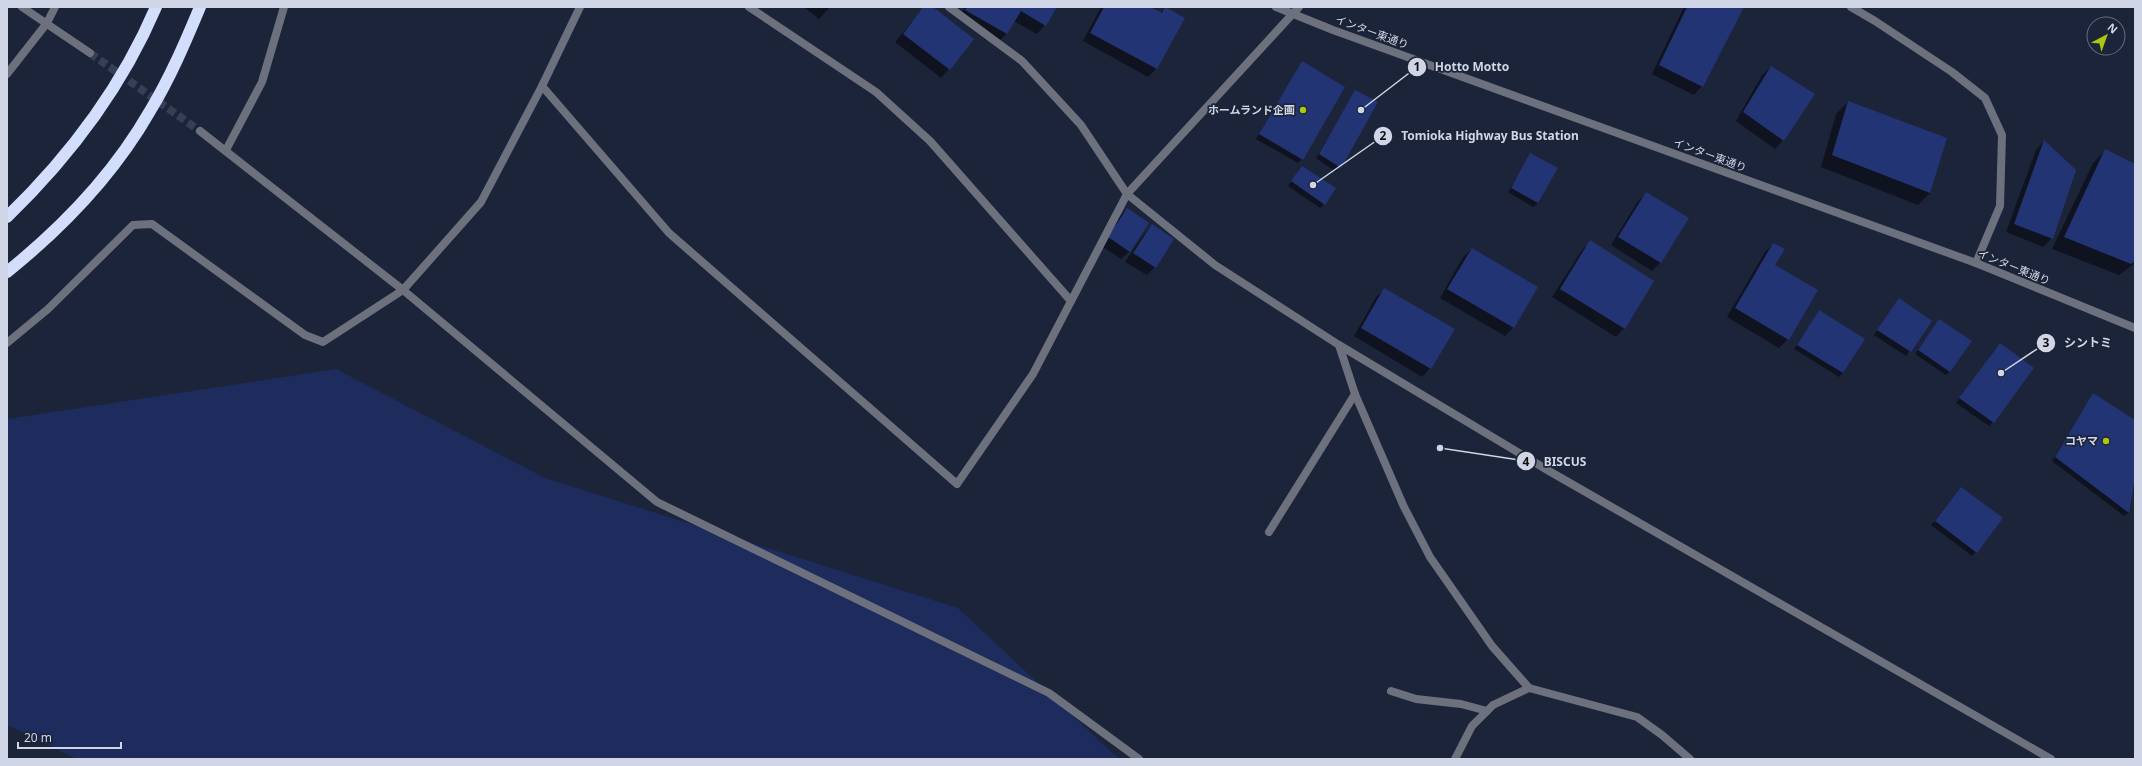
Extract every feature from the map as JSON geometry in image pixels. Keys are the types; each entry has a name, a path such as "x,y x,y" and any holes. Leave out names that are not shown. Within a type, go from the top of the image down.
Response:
{"highway":[{"path":"7,218 33,192 70,150 103,105 129,64 156,7"},
{"path":"7,272 44,242 83,202 118,158 154,105 176,63 200,7"}],"street":[{"path":"22,7 90,53"},
{"path":"7,74 47,24 55,7"},
{"path":"226,150 262,82 284,7"},
{"path":"7,342 48,308 133,225 152,224 305,335 323,342 403,290 481,202 542,86 580,7"},
{"path":"749,7 876,92 930,140 1071,300"},
{"path":"949,7 1022,61 1081,125 1127,194 1215,265 1339,345 1549,472 2051,759"},
{"name":"インター東通り","path":"1276,7 1292,15 1976,264 2135,328"},
{"path":"542,86 669,234 957,484 1033,374 1127,194 1299,7"},
{"path":"1851,7 1952,72 1985,98 2002,135 2000,206 1976,264"},
{"path":"200,131 403,290 657,502 1049,693 1139,759"},
{"path":"1339,345 1355,394 1404,507 1430,557 1492,646 1529,688 1637,717 1662,735 1690,759"},
{"path":"1269,532 1355,394"},
{"path":"1455,759 1472,726 1493,705 1529,688"},
{"path":"1390,690 1416,699 1461,704 1487,711"}],"shaded area":[{"path":"336,369 545,478 958,608 1119,759 77,759 7,725 7,419"}],"building":[{"path":"923,7 933,7 974,39 950,70 903,34"},
{"path":"967,7 1057,7 1046,26 1021,11 1007,34 965,10"},
{"path":"1104,7 1150,7 1162,13 1165,7 1185,18 1157,69 1090,33"},
{"path":"1687,7 1744,7 1703,87 1659,65"},
{"path":"1302,61 1345,87 1303,160 1259,134"},
{"path":"1771,66 1815,94 1784,141 1743,112"},
{"path":"1355,90 1378,102 1341,168 1319,154"},
{"path":"1848,101 1947,138 1930,193 1832,155"},
{"path":"2044,140 2076,170 2053,239 2014,224"},
{"path":"2105,149 2135,164 2135,261 2131,264 2064,237"},
{"path":"1530,153 1558,168 1538,203 1511,188"},
{"path":"1302,166 1336,188 1325,205 1291,181"},
{"path":"1646,192 1689,218 1661,263 1618,237"},
{"path":"1127,208 1149,223 1130,252 1108,237"},
{"path":"1152,224 1174,239 1156,268 1133,253"},
{"path":"1590,240 1654,281 1625,329 1560,289"},
{"path":"1773,243 1785,249 1775,265 1818,290 1789,340 1735,308"},
{"path":"1472,248 1538,287 1514,328 1447,289"},
{"path":"1384,288 1455,329 1431,369 1361,328"},
{"path":"1899,298 1932,321 1911,352 1877,330"},
{"path":"1819,310 1865,339 1843,373 1797,345"},
{"path":"1939,319 1972,341 1950,372 1918,350"},
{"path":"2000,343 2034,368 1994,423 1959,398"},
{"path":"2093,393 2135,420 2135,477 2129,513 2055,457"},
{"path":"1961,487 2003,518 1977,553 1935,521"}],"tunnel":[{"path":"90,53 200,131"}],"place":[{"name":"ホームランド企画","path":"1303,110"},
{"name":"Hotto Motto","path":"1361,110"},
{"name":"Tomioka Highway Bus Station","path":"1313,185"},
{"name":"シントミ","path":"2001,373"},
{"name":"コヤマ","path":"2106,441"},
{"name":"BISCUS","path":"1440,448"}]}
